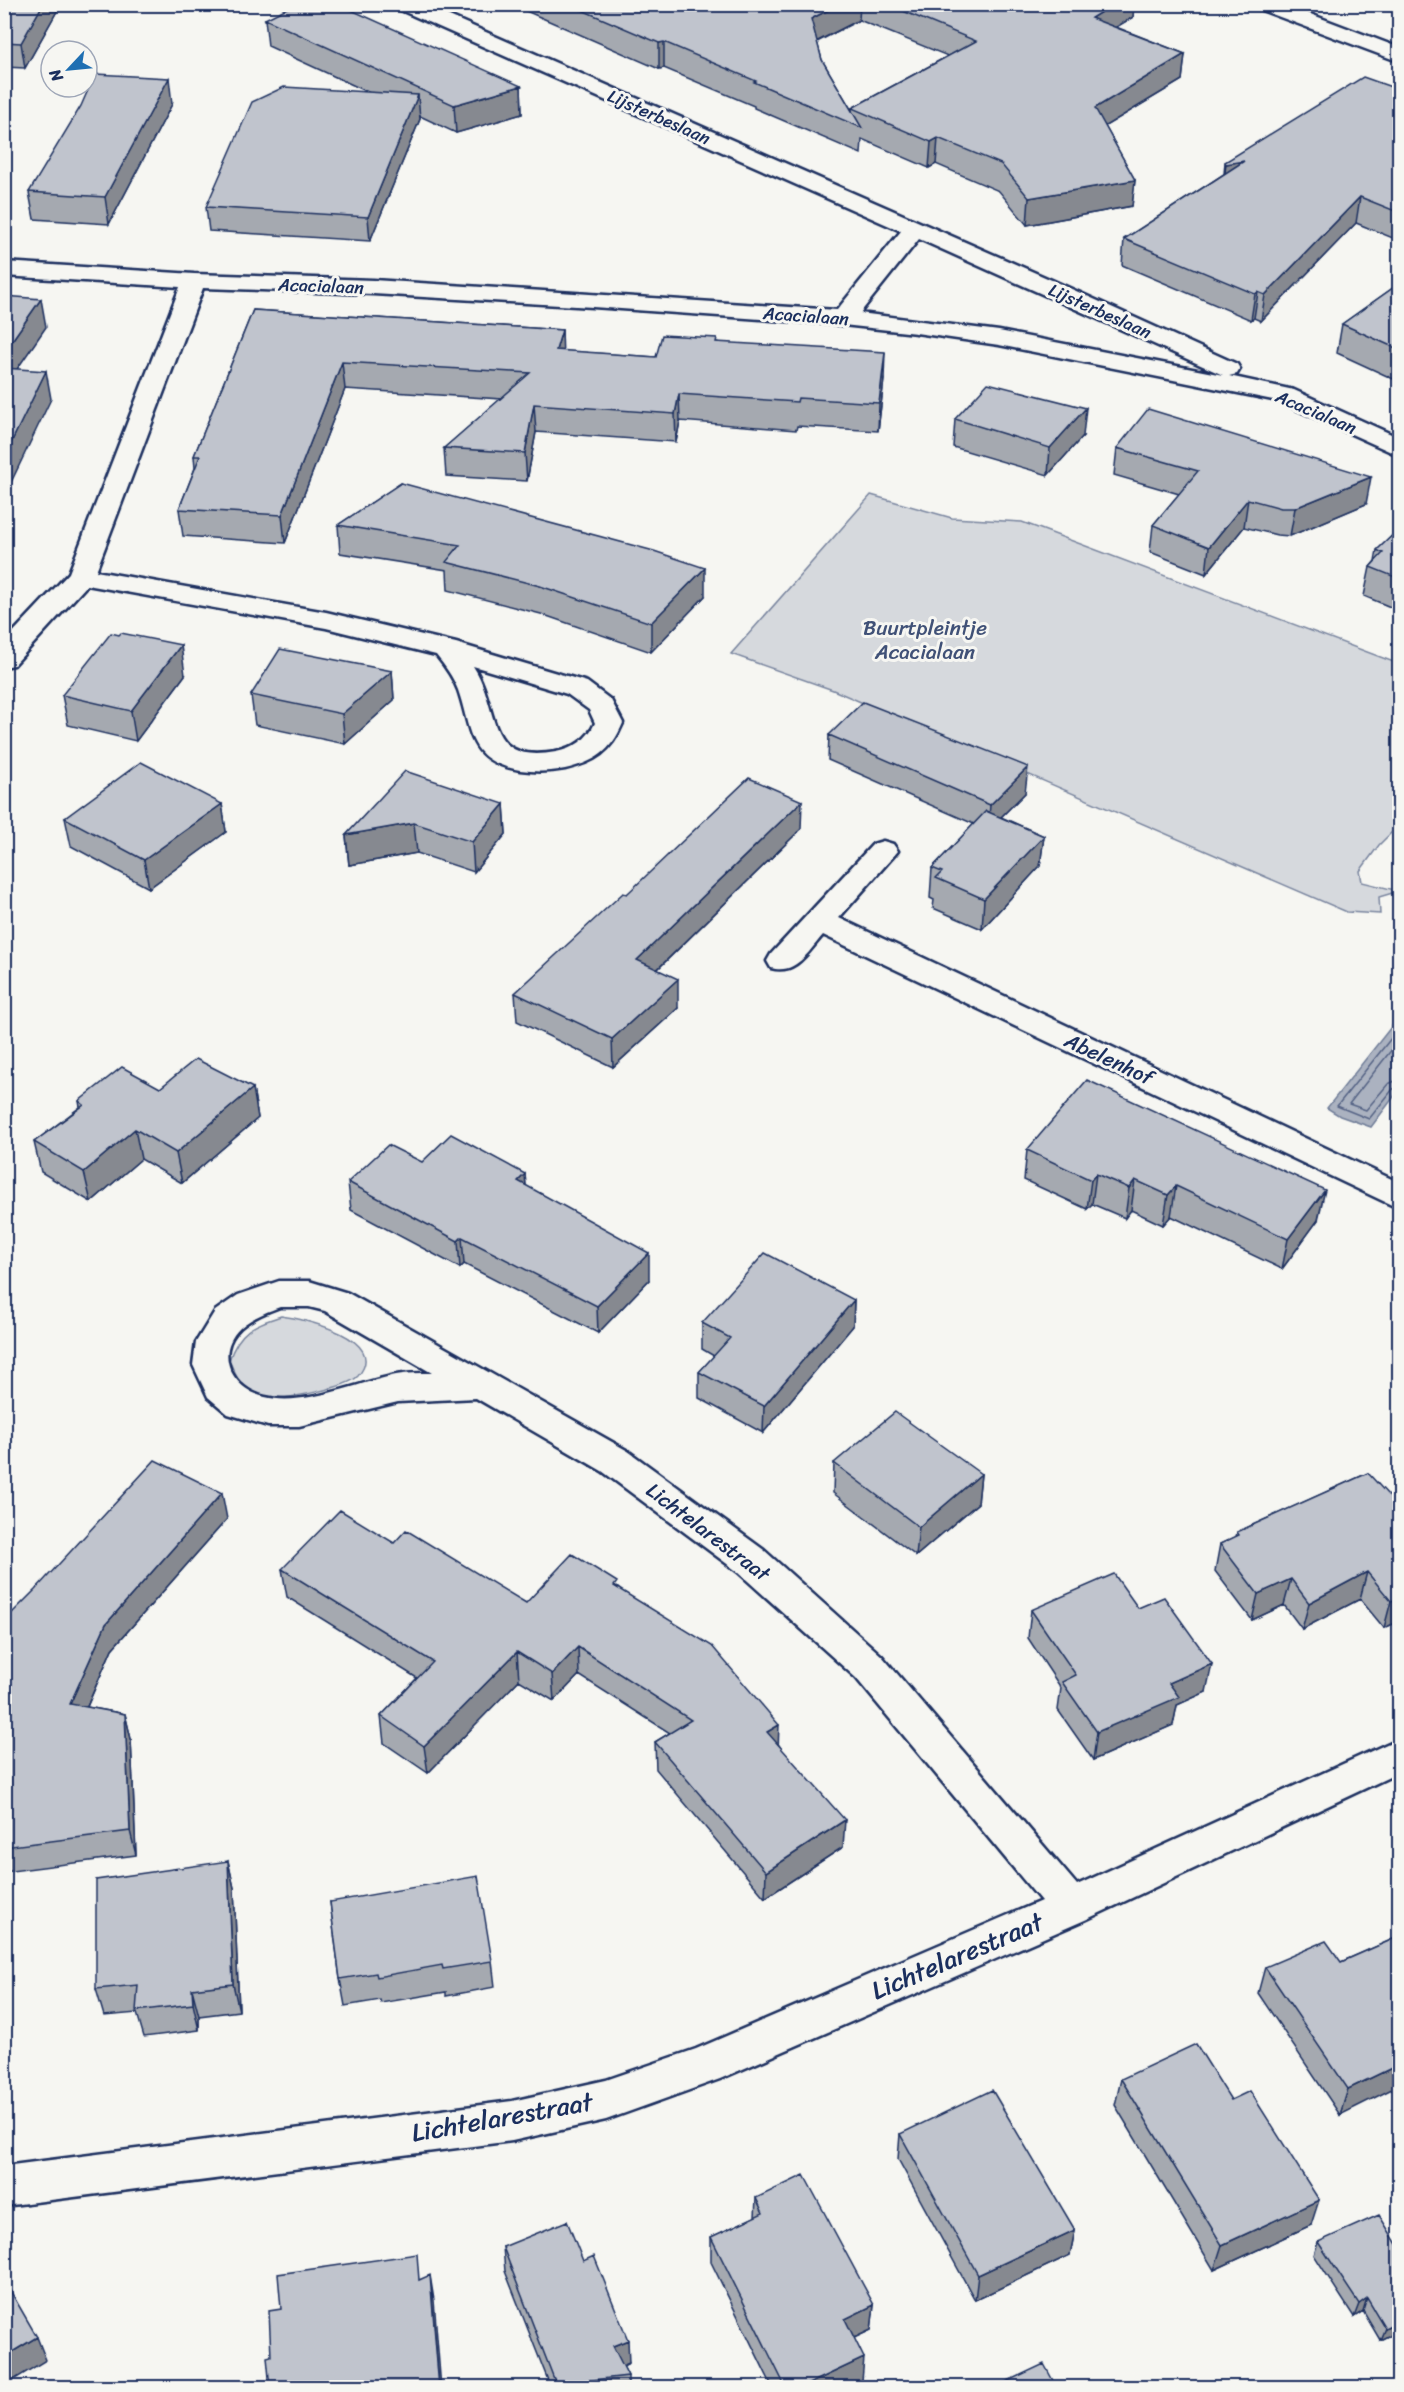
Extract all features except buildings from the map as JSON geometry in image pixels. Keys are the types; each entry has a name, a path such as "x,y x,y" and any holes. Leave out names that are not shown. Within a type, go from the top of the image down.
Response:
{"street":[{"name":"Lijsterbeslaan","path":"403,4 1057,291 1285,395"},
{"path":"1263,4 1400,56"},
{"path":"843,318 914,230"},
{"name":"Acacialaan","path":"4,269 194,281 419,290 843,318 916,326 999,338 1285,395 1400,448"},
{"path":"4,659 81,576 194,281"},
{"path":"81,576 326,620 446,649 577,688 596,698 607,711 609,727 601,742 584,754 561,762 545,763 513,759 493,748 483,734 470,684 446,649"},
{"path":"782,961 883,851"},
{"name":"Abelenhof","path":"819,921 1400,1197"},
{"name":"Lichtelarestraat","path":"481,1384 398,1388 299,1412 268,1412 240,1404 220,1387 210,1365 213,1342 227,1320 250,1304 279,1294 309,1294 336,1302 481,1384 615,1461 751,1561 869,1667 1071,1906"},
{"name":"Lichtelarestraat","path":"4,2186 512,2121 606,2100 705,2065 1071,1906 1400,1754"}],"green space":[{"name":"Buurtpleintje Acacialaan","path":"871,495 952,518 1022,522 1399,664 1399,825 1379,845 1360,871 1362,882 1399,891 1379,897 1380,914 1347,912 833,690 731,654"},
{"path":"281,1316 308,1321 341,1333 354,1342 363,1351 365,1363 358,1376 342,1385 302,1395 278,1398 265,1397 245,1387 229,1360 233,1350 249,1330"}],"water":[{"path":"1399,1017 1399,1090 1371,1127 1340,1116 1327,1108"}]}
